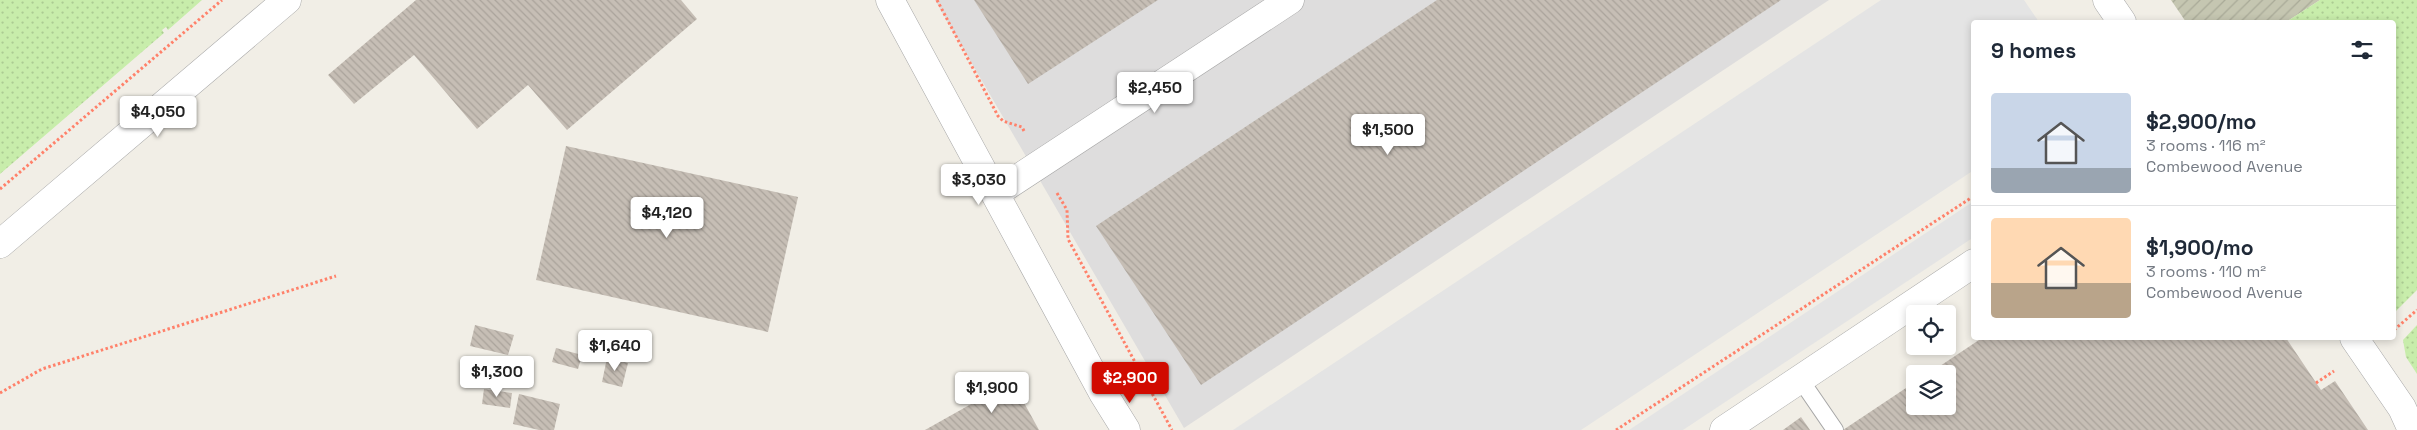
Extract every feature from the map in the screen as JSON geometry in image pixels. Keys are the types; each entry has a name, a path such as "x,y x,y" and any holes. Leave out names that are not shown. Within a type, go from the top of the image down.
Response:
{"street":[{"path":"0,244 288,0"},
{"path":"890,0 1103,393 1126,430"},
{"path":"996,193 1290,0"},
{"path":"2107,0 2121,20"},
{"path":"1724,430 1971,265"},
{"path":"2355,340 2402,408 2412,430"},
{"path":"1103,393 1118,430"}],"lane":[{"path":"1800,379 1835,430"}],"path":[{"path":"0,189 222,0"},
{"path":"937,0 998,116 1003,121 1022,127 1067,210 1068,239 1172,430"},
{"path":"1616,430 1971,198"},
{"path":"0,393 42,369 336,276"},
{"path":"2396,328 2417,310"},
{"path":"2316,383 2340,367"}],"shaded area":[{"path":"935,0 1829,0 1184,428"},
{"path":"1881,0 2024,0 2038,20 1971,20 1971,172 1581,430 1233,430"},
{"path":"2171,0 2320,0 2289,20 2185,20"},
{"path":"1971,203 1971,239 1683,430 1629,430"}],"green space":[{"path":"0,0 202,0 168,30 166,27 162,30 164,33 0,174"},
{"path":"2320,0 2417,0 2417,290 2396,311 2396,20 2289,20"},
{"path":"2417,325 2417,374 2406,357 2403,340"}],"building":[{"path":"416,0 681,0 697,19 567,130 528,85 477,129 414,55 354,104 328,75"},
{"path":"974,0 1158,0 1028,84"},
{"path":"1437,0 1781,0 1201,385 1096,226"},
{"path":"566,146 798,197 768,332 536,280"},
{"path":"475,325 514,335 508,355 470,346"},
{"path":"1979,340 2287,340 2321,390 2335,381 2368,430 1843,430 1906,388 1906,415 1956,415 1956,365 1942,365"},
{"path":"556,348 582,355 578,369 552,362"},
{"path":"607,358 628,363 622,387 602,382"},
{"path":"1012,381 1039,430 925,430"},
{"path":"484,389 512,393 510,408 482,404"},
{"path":"519,394 560,404 554,430 539,430 513,424"},
{"path":"1801,417 1810,430 1783,430"}]}
